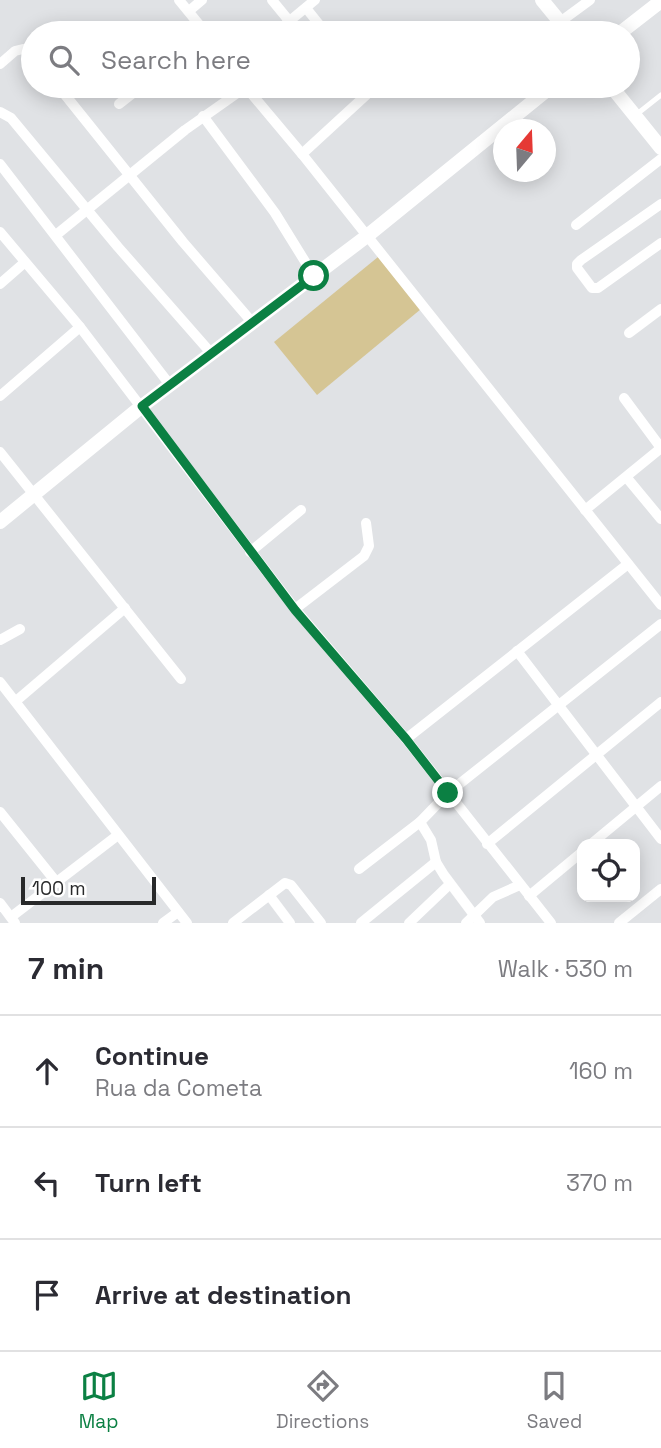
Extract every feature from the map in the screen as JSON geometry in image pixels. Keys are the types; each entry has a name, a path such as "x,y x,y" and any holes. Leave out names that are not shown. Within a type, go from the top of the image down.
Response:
{"street":[{"path":"179,0 196,21"},
{"path":"188,11 202,0"},
{"path":"272,0 289,21 310,4 319,21"},
{"path":"542,0 558,21"},
{"path":"570,21 590,0"},
{"path":"635,21 661,1"},
{"path":"0,64 15,51 21,50"},
{"path":"68,98 183,242 252,322"},
{"path":"119,104 127,98"},
{"path":"56,235 229,98"},
{"path":"256,98 661,606"},
{"path":"302,154 363,98"},
{"path":"0,522 142,406 367,236 537,98"},
{"path":"621,98 661,148"},
{"path":"0,112 11,118 118,247 211,352"},
{"path":"203,116 275,213 314,276"},
{"path":"576,225 661,159"},
{"path":"0,164 170,385"},
{"path":"661,204 581,260 577,264 578,268 592,288 598,288 661,243"},
{"path":"0,232 142,406 295,610 406,739 551,923"},
{"path":"0,284 24,263"},
{"path":"629,333 661,309"},
{"path":"0,396 80,327"},
{"path":"585,510 661,448 624,398"},
{"path":"0,452 181,679"},
{"path":"627,478 661,519"},
{"path":"250,552 301,510"},
{"path":"295,610 364,555 369,546 366,523"},
{"path":"406,739 628,564"},
{"path":"16,701 125,608"},
{"path":"359,869 420,822 448,793 661,624"},
{"path":"0,640 20,629"},
{"path":"517,651 661,839"},
{"path":"0,682 187,923"},
{"path":"487,844 661,702"},
{"path":"597,839 661,786"},
{"path":"0,812 57,883"},
{"path":"420,822 431,840 436,862 473,920 493,897 520,885"},
{"path":"0,903 13,920 118,835"},
{"path":"529,896 577,856"},
{"path":"363,922 436,862"},
{"path":"233,923 285,883 291,885 321,923"},
{"path":"409,923 450,884"},
{"path":"619,923 661,890"},
{"path":"269,895 290,923"},
{"path":"163,923 178,912"}],"lane":[{"path":"635,116 661,94"}],"shaded area":[{"path":"378,257 421,309 317,395 274,342"}],"route":[{"path":"314,276 142,406 295,610 406,739 448,793"}]}
